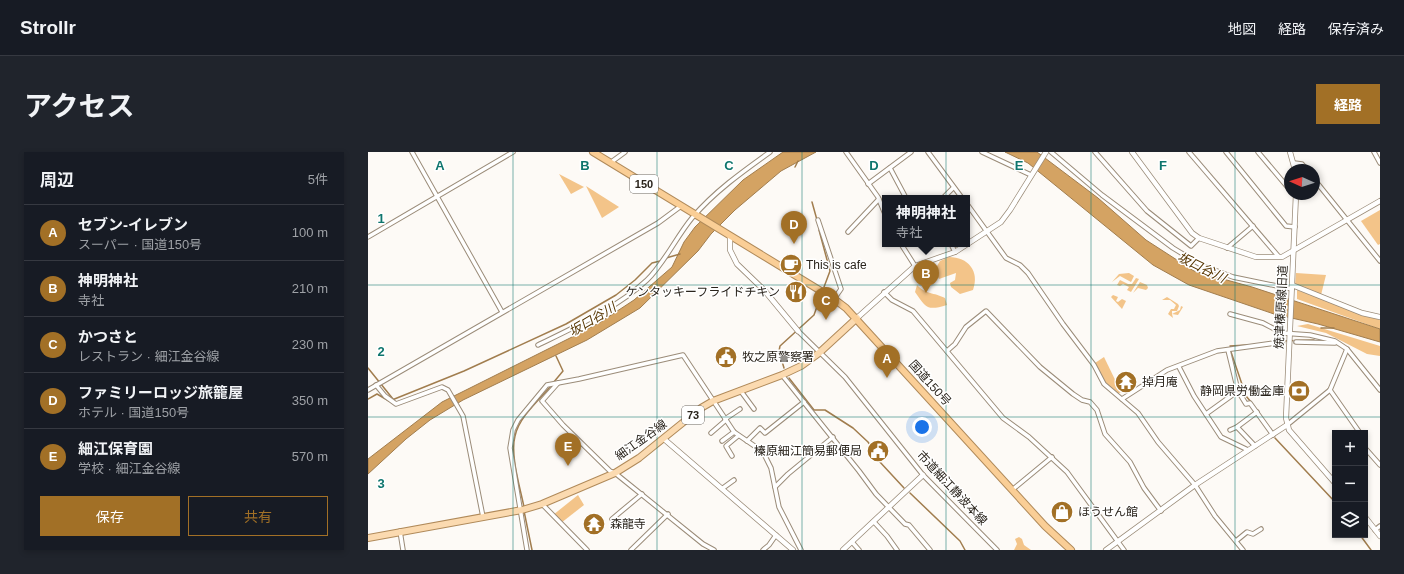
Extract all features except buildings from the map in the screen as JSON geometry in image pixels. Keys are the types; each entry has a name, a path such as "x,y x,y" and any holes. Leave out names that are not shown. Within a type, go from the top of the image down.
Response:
{"highway":[{"name":"国道150号","path":"594,152 834,299 856,318 1045,526 1071,550"}],"main road":[{"name":"細江金谷線","path":"368,538 523,510 542,504 615,473 640,458 701,408 713,401 782,375 801,366 819,353 856,318"}],"street":[{"path":"412,152 502,312"},
{"path":"368,236 513,152"},
{"path":"610,163 625,152"},
{"path":"538,345 581,324 626,297 648,279 711,197 770,152"},
{"path":"846,152 879,199 882,206"},
{"path":"868,184 911,152"},
{"path":"928,152 959,195"},
{"path":"982,152 1032,174"},
{"path":"970,242 1005,218 1046,152"},
{"path":"1051,152 1102,195 1173,248 1201,264 1233,277 1292,289 1380,318"},
{"path":"1095,152 1147,211 1191,246 1199,238"},
{"name":"焼津榛原線旧道","path":"1132,152 1188,229 1199,238 1256,257 1279,257 1294,251 1286,410 1287,425"},
{"path":"1189,152 1279,257"},
{"path":"1226,152 1286,226 1295,227"},
{"path":"1258,152 1284,183"},
{"path":"1290,152 1294,163 1302,164"},
{"path":"1374,152 1380,163"},
{"path":"890,168 904,195"},
{"path":"1320,186 1380,261"},
{"path":"946,195 953,188"},
{"path":"848,232 879,199"},
{"path":"1294,251 1296,200"},
{"path":"1294,251 1380,201"},
{"path":"368,390 658,223 681,206"},
{"path":"970,208 1006,258 1020,265 1028,273 1063,324 1094,365 1104,384 1111,392 1122,399 1138,413 1158,442 1195,485 1215,516 1243,550"},
{"path":"818,220 841,289 834,299"},
{"path":"1227,248 1253,226"},
{"name":"市道細江静波本線","path":"730,236 730,250 737,264 764,290 797,330 845,377 923,475 997,550"},
{"path":"903,247 914,266"},
{"path":"952,247 955,252"},
{"path":"856,318 914,266 955,252 963,247"},
{"path":"884,292 892,300 913,312 1003,418 1029,436 1067,472 1124,550"},
{"path":"947,351 956,344 966,327 986,311 1040,366 1073,394 1082,400 1090,402 1097,410 1105,434 1130,462 1144,488 1161,511"},
{"path":"1230,314 1263,323 1277,332 1317,336 1340,343 1380,390"},
{"path":"1122,399 1167,370 1216,351 1282,342"},
{"path":"1296,342 1340,343"},
{"path":"1228,350 1238,391 1246,404 1250,403 1273,435"},
{"path":"1106,550 1195,485 1287,425 1330,390 1347,350"},
{"path":"527,550 523,510 510,448 513,430 518,420 549,384 683,354 734,432 756,447 765,456 771,468 779,507 801,550"},
{"path":"1178,367 1194,396 1221,437 1248,450"},
{"path":"782,375 833,437 866,482 890,506 905,524 909,524 930,550"},
{"path":"557,383 542,401 578,440 610,471 615,473 668,514 703,544 714,550"},
{"path":"377,385 388,399 396,404 442,387 448,390 463,416 483,518"},
{"path":"740,390 754,410"},
{"path":"1330,390 1358,430"},
{"path":"1206,414 1238,391"},
{"path":"748,441 760,428 765,433 804,402"},
{"path":"711,433 740,409"},
{"path":"1230,430 1237,427 1257,412"},
{"path":"1287,425 1332,479"},
{"path":"1237,427 1255,446"},
{"path":"722,441 734,432"},
{"path":"732,456 726,446 738,436"},
{"path":"775,487 788,474 833,437"},
{"path":"664,439 777,534 793,550"},
{"path":"1368,451 1380,465"},
{"path":"1012,490 1052,457"},
{"path":"843,550 923,475"},
{"path":"722,488 734,480"},
{"path":"612,519 642,494"},
{"path":"542,504 587,550"},
{"path":"631,550 668,514"},
{"path":"1368,521 1380,536"},
{"path":"874,522 897,550"},
{"path":"1376,530 1380,526"},
{"path":"1236,541 1247,532 1253,534 1261,529"},
{"path":"400,532 403,550"},
{"path":"763,550 769,545 777,534"},
{"path":"852,542 859,550"}],"shaded area":[{"path":"783,152 816,152 781,171 735,210 711,234 698,251 640,308 587,340 463,400 430,420 406,439 368,474 368,459 442,402 599,323 634,300 672,267 684,242 695,227 743,180"},
{"path":"1005,152 1037,152 1098,198 1146,240 1194,271 1252,287 1380,329 1380,342 1318,324 1274,314 1189,285 1153,265 1028,163"},
{"path":"559,174 584,187 571,194"},
{"path":"586,186 619,207 602,218"},
{"path":"1380,210 1380,244 1378,245 1361,221"},
{"path":"949,257 962,259 971,266 975,277 973,290 960,294 951,287 950,283 955,280 956,273 939,279 934,271 940,261"},
{"path":"1129,273 1134,276 1131,282 1120,276 1112,282 1119,274"},
{"path":"1296,273 1326,275 1321,295 1295,285"},
{"path":"1136,278 1139,279 1131,292 1127,290 1129,287 1123,284 1120,286 1117,285 1120,280 1128,284 1132,284"},
{"path":"1140,282 1147,285 1148,288 1146,290 1138,288 1133,293"},
{"path":"917,285 927,292 945,298 947,305 931,308 925,305 915,292"},
{"path":"1297,290 1380,320 1380,329 1297,299"},
{"path":"1113,295 1118,297 1116,301 1118,302 1122,299 1126,301 1122,309 1111,297"},
{"path":"1167,297 1179,306 1177,311 1172,311 1173,318 1168,314 1176,305 1170,300 1162,300"},
{"path":"1181,306 1183,307 1178,315 1172,314 1180,310"},
{"path":"1308,324 1380,346 1380,356 1367,354 1326,333 1297,326"},
{"path":"1104,357 1121,392 1118,394 1106,384 1095,363"},
{"path":"578,495 584,505 561,523 553,515"},
{"path":"1019,537 1022,539 1024,545 1031,550 1014,550 1017,544 1015,539"}],"waterway":[{"path":"795,167 798,161"},
{"path":"812,202 817,220"},
{"path":"819,230 830,271 824,287"},
{"path":"666,258 680,254"},
{"name":"坂口谷川","path":"392,400 464,371 566,324 616,295 635,280 652,263 660,261"},
{"path":"784,368 779,351 780,346 814,315 820,298"},
{"path":"1321,328 1334,328"},
{"path":"1282,341 1314,340"},
{"path":"1231,347 1230,346 1247,345"},
{"path":"1231,352 1246,396 1251,402"},
{"path":"553,383 563,371 556,356"},
{"path":"368,368 393,399"},
{"path":"789,378 814,410 825,410 853,428 868,442 879,461 904,488"},
{"path":"524,507 515,462 515,436 517,429 525,416 551,386"},
{"path":"368,399 377,394 389,401"},
{"path":"1275,438 1332,499"},
{"path":"910,493 960,541 965,550"},
{"path":"524,511 532,550"},
{"path":"1362,538 1371,550"}],"tunnel":[{"path":"1282,342 1296,342"}],"place":[{"name":"ファミリーロッジ旅籠屋","path":"794,244"},
{"name":"This is cafe","path":"791,265"},
{"name":"ケンタッキーフライドチキン","path":"796,292"},
{"name":"神明神社","path":"926,293"},
{"name":"かつさと","path":"826,320"},
{"name":"牧之原警察署","path":"726,357"},
{"name":"セブン-イレブン","path":"887,378"},
{"name":"掉月庵","path":"1126,382"},
{"name":"静岡県労働金庫","path":"1299,391"},
{"name":"榛原細江簡易郵便局","path":"878,451"},
{"name":"細江保育園","path":"568,466"},
{"name":"ほうせん館","path":"1062,512"},
{"name":"森龍寺","path":"594,524"}]}
